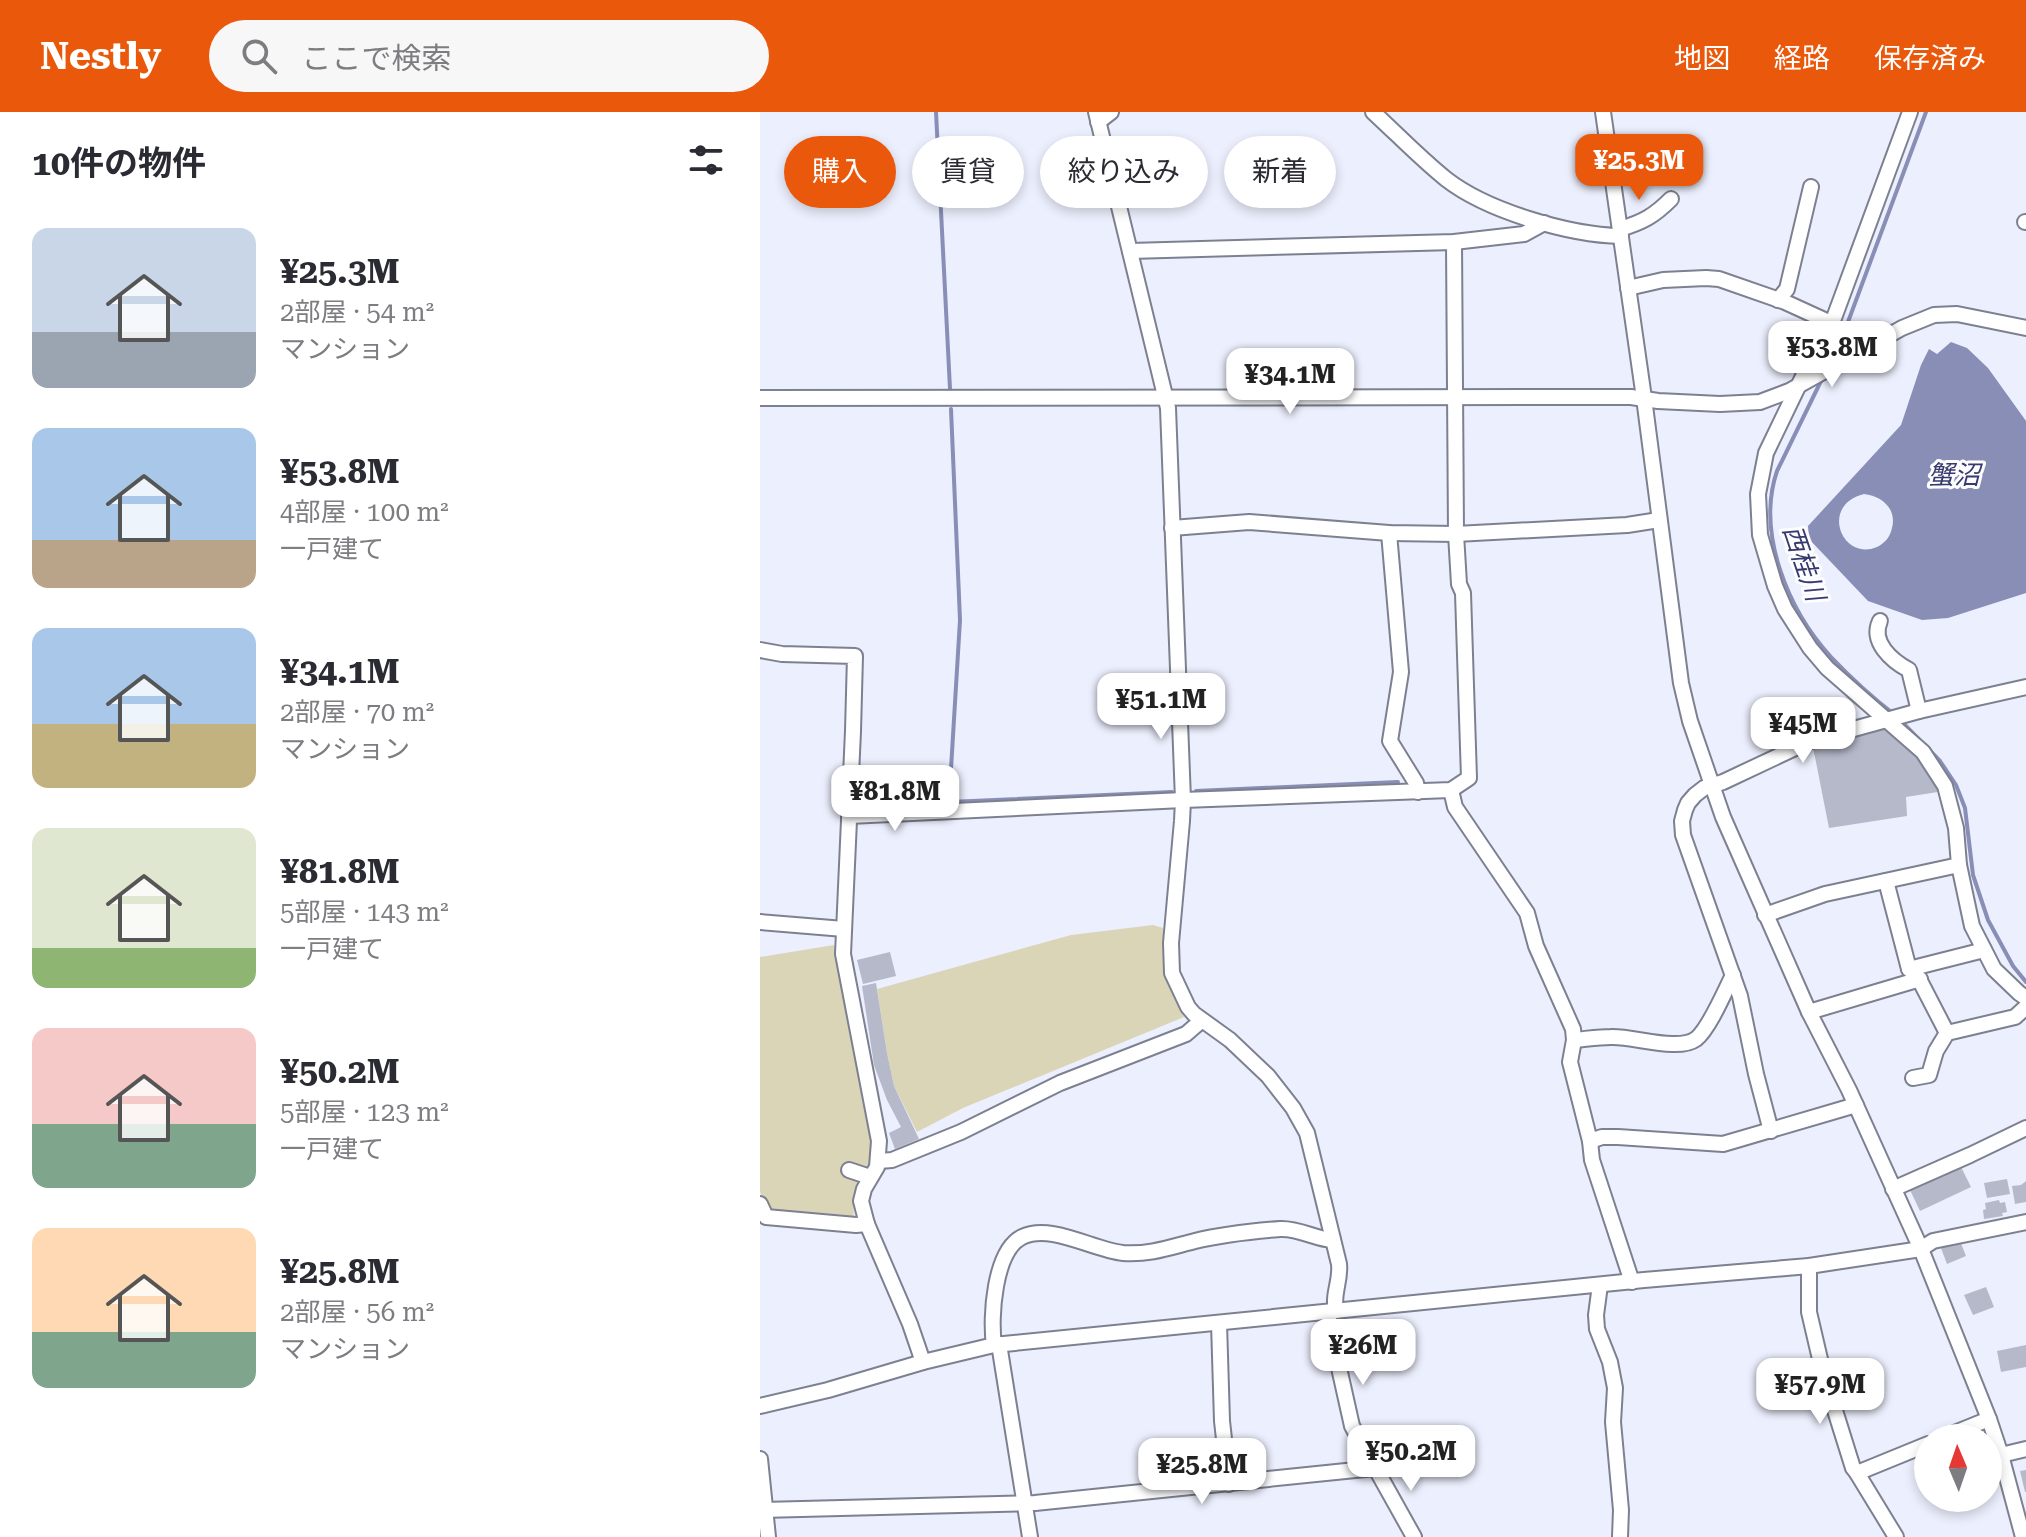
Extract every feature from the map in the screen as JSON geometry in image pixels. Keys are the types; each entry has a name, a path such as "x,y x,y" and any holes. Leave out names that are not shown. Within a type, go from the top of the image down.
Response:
{"street":[{"path":"1111,112 1097,117 1168,408 1183,800 1170,964 1188,1007 1201,1021 1245,1053 1268,1076 1302,1121 1340,1276 1329,1323 1352,1426 1414,1537"},
{"path":"1373,112 1459,188 1513,213 1544,223 1603,235 1620,232 1655,215 1671,199"},
{"path":"1603,112 1681,683 1690,721 1723,817 1809,1012 1856,1105 1921,1249 1991,1424"},
{"path":"1910,112 1831,323 1766,453 1760,480 1758,516 1765,555 1785,609 1810,648 1827,668 1923,752 1945,786 1956,828 1959,865 1972,926 1994,969 2026,998"},
{"path":"1778,300 1787,289 1811,187"},
{"path":"1130,251 1454,242 1524,234 1544,223"},
{"path":"849,816 1451,790 1469,778 1463,593 1459,584 1456,534 1454,242"},
{"path":"1628,288 1663,280 1706,278 1731,282 1831,323"},
{"path":"760,398 1631,397 1745,404 1769,399 1802,384 1916,321 1934,315 1957,314 2026,328"},
{"path":"1172,528 1249,522 1389,533 1456,534 1616,526 1659,520"},
{"path":"1389,533 1401,672 1390,741 1416,783 1418,792"},
{"path":"1880,621 1877,636 1893,660 1909,670 1916,712"},
{"path":"760,650 782,654 855,656 843,954 879,1141 879,1161 861,1201 867,1224 923,1362"},
{"path":"1771,1131 1740,996 1683,835 1682,821 1688,803 1704,788 1810,741 1916,712 2026,687"},
{"path":"1451,790 1455,807 1527,913 1536,946 1573,1029 1570,1062 1592,1160 1632,1282"},
{"path":"1765,915 1825,894 1959,865"},
{"path":"1886,881 1914,974 1947,1033"},
{"path":"760,922 844,929"},
{"path":"1809,1012 1984,950"},
{"path":"1574,1040 1612,1037 1688,1043 1698,1038 1707,1025 1733,975"},
{"path":"1913,1078 1929,1075 1936,1051 1947,1033 2015,1017 2026,1007"},
{"path":"879,1161 892,1160 961,1132 1060,1083 1186,1034 1201,1021"},
{"path":"1590,1141 1618,1137 1723,1144 1856,1105"},
{"path":"1893,1189 2026,1128"},
{"path":"849,1170 870,1177"},
{"path":"760,1204 766,1217 867,1224"},
{"path":"760,1406 996,1344 1809,1266 1921,1249 1933,1241 2026,1222"},
{"path":"1030,1537 996,1344 994,1289 1009,1250 1024,1236 1039,1234 1060,1235 1102,1249 1131,1254 1159,1251 1197,1240 1284,1229 1320,1240 1333,1240"},
{"path":"1809,1266 1812,1327 1853,1468 1896,1537"},
{"path":"1600,1285 1597,1329 1610,1362 1615,1388 1613,1422 1621,1510 1620,1537"},
{"path":"1219,1323 1222,1421 1229,1484"},
{"path":"1977,1424 1989,1419"},
{"path":"2002,1455 2026,1449"},
{"path":"1857,1473 1914,1450"},
{"path":"760,1459 768,1537"},
{"path":"2002,1459 2023,1537"},
{"path":"763,1510 1025,1504 1375,1468"}],"shaded area":[{"path":"1153,925 1163,928 1163,971 1184,1017 963,1108 917,1132 894,1086 877,989 1071,935"},
{"path":"834,945 871,1142 872,1163 853,1195 854,1220 769,1212 760,1192 760,957"}],"water":[{"name":"蟹沼","path":"1951,342 1967,348 1988,368 2026,421 2026,593 1948,618 1922,620 1868,601 1809,539 1808,526 1901,425 1929,349 1937,354","holes":["1864,494 1871,495 1890,509 1892,528 1885,542 1877,547 1854,547 1840,530 1842,509 1850,500"]}],"building":[{"path":"1888,727 1926,761 1944,791 1906,797 1907,816 1829,828 1813,747"},
{"path":"890,952 896,976 863,984 857,960"},
{"path":"876,983 894,1086 919,1139 895,1149 889,1133 901,1127 874,1065 862,986"},
{"path":"1961,1167 1971,1187 1920,1211 1910,1190"},
{"path":"2007,1179 2010,1194 1987,1198 1984,1183"},
{"path":"2026,1181 2026,1202 2015,1204 2012,1186"},
{"path":"1999,1200 2000,1203 2005,1202 2007,1212 2002,1213 2003,1216 1984,1219 1985,1203"},
{"path":"1960,1241 1966,1256 1947,1264 1941,1248"},
{"path":"1986,1287 1994,1307 1973,1315 1964,1295"},
{"path":"2026,1345 2026,1367 2001,1372 1997,1351"},
{"path":"2026,1470 2026,1492 2025,1492 2020,1471"}],"waterway":[{"path":"936,112 950,389"},
{"name":"西桂川","path":"1829,363 1845,330 1926,112"},
{"name":"西桂川","path":"1822,379 1777,471 1772,495 1774,545 1789,594 1815,638 1846,672 1895,715"},
{"path":"951,409 960,620 949,802 1172,792"},
{"name":"西桂川","path":"1901,721 1940,761 1956,785 1965,808 1973,875 1988,920 2013,966 2026,982"},
{"path":"1196,791 1398,782"}]}
